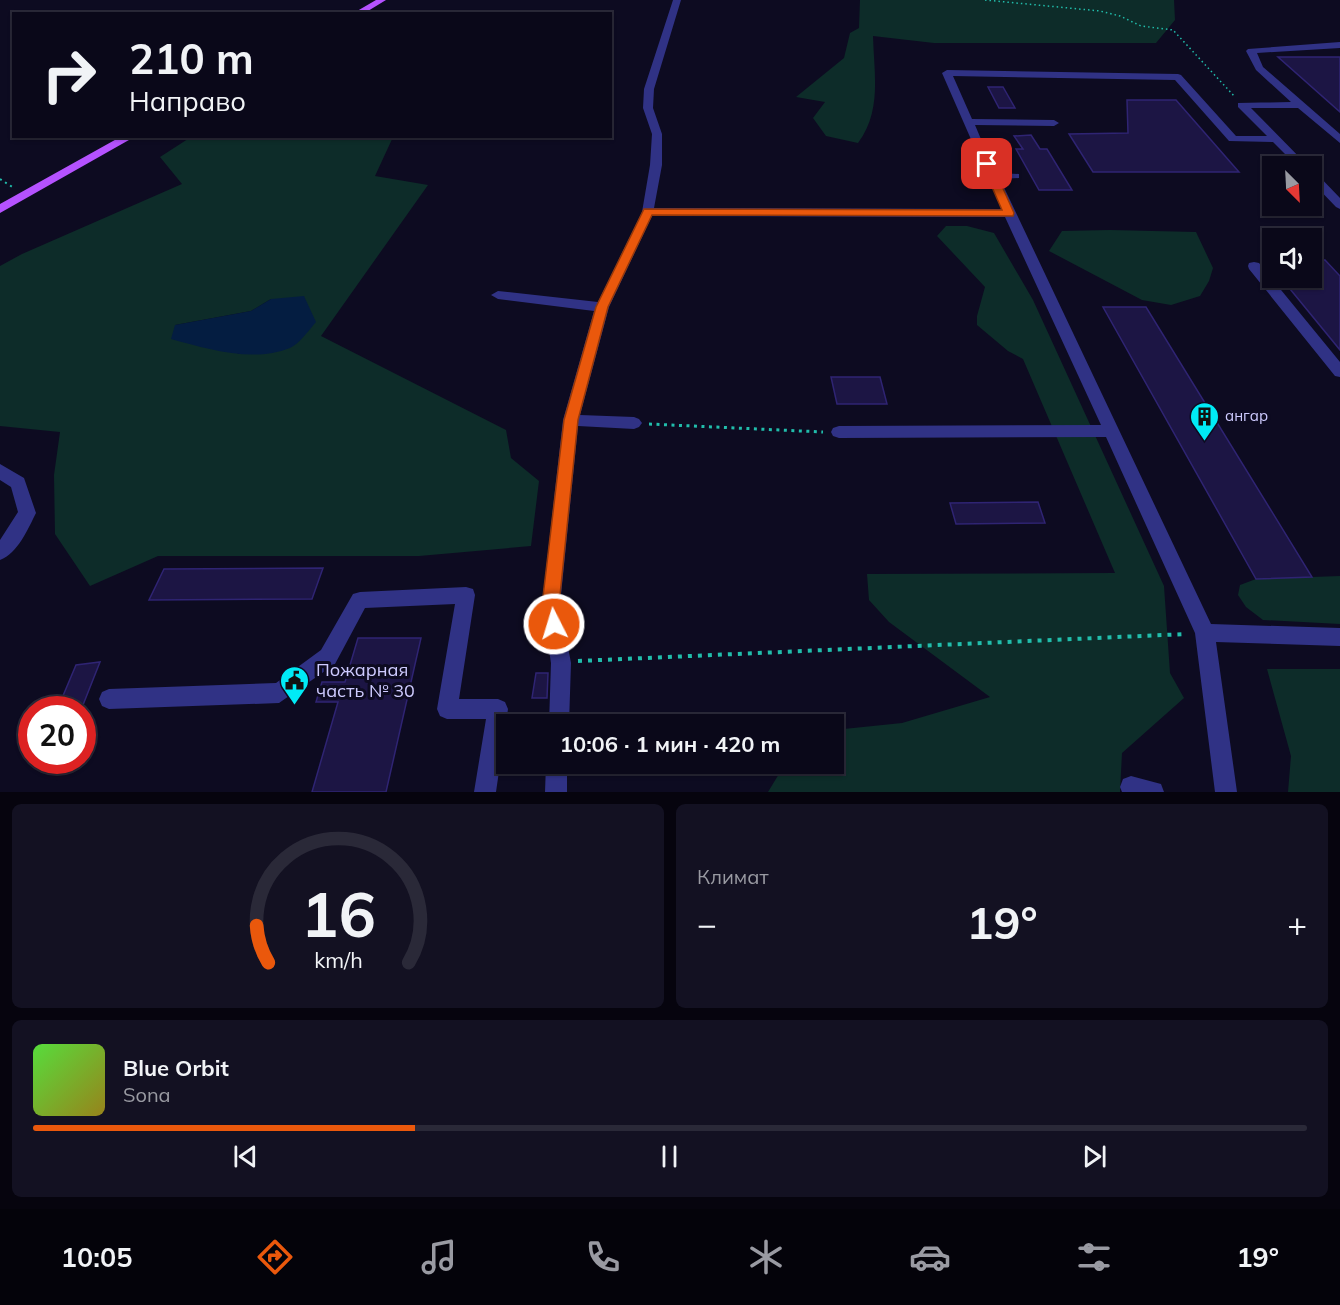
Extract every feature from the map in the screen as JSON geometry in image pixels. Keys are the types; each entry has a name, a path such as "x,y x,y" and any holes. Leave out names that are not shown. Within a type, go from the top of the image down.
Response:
{"main road":[{"path":"357,12 373,0"},
{"path":"358,12 382,0"},
{"path":"0,210 127,138"}],"street":[{"path":"559,714 561,663 551,605 571,420 602,307 648,212 656,165 657,134 648,108 649,89 677,0"},
{"path":"1340,45 1251,51 1259,68 1340,140"},
{"path":"981,151 947,73 1178,77 1233,139 1277,140"},
{"path":"1242,105 1302,105"},
{"path":"1242,105 1293,156"},
{"path":"969,122 1054,123"},
{"path":"1015,176 990,170 1205,633 1226,792"},
{"path":"1322,186 1340,205"},
{"path":"648,212 1009,213"},
{"path":"1254,266 1340,372"},
{"path":"498,295 602,307"},
{"path":"571,420 634,423"},
{"path":"839,432 1111,431"},
{"path":"0,471 18,483 27,513 10,542 0,552"},
{"path":"110,699 279,693 328,657 360,600 466,596 447,709 498,709 485,792"},
{"path":"1205,633 1340,637"},
{"path":"556,792 557,774"},
{"path":"1131,787 1153,792"}],"path":[{"path":"985,0 1100,11 1120,16 1142,26 1173,30 1242,105"},
{"path":"634,423 839,432"},
{"path":"561,663 1205,633"}],"green space":[{"path":"860,0 1174,0 1175,20 1156,43 934,43 873,36 874,105 866,131 858,143 826,136 813,118 825,102 796,97 844,58 850,33 859,28"},
{"path":"189,138 393,138 375,176 428,185 321,336 506,430 511,458 539,481 531,546 419,556 158,556 90,586 55,534 54,475 60,432 0,426 0,266 22,254 182,184 160,157","holes":["271,299 239,354 175,325 251,311"]},
{"path":"946,226 967,226 994,233 1033,300 1164,586 1170,673 1184,698 1122,753 1120,792 768,792 779,774 844,774 844,729 902,723 990,697 889,622 869,600 867,574 1115,573 1023,359 1008,351 977,325 977,316 985,287 937,236"},
{"path":"1062,231 1196,232 1213,268 1209,281 1200,296 1171,305 1142,300 1049,251"},
{"path":"1340,576 1340,624 1263,620 1246,607 1238,595 1240,585 1256,579"},
{"path":"1267,669 1340,669 1340,792 1288,792 1291,756"}],"water":[{"path":"304,296 316,322 290,348 261,354 230,353 171,339 175,325 251,311 271,299"}],"building":[{"path":"1278,57 1340,57 1340,112"},
{"path":"988,87 1003,87 1015,108 999,108"},
{"path":"1127,100 1176,100 1239,172 1093,172 1069,134 1128,133"},
{"path":"1031,135 1040,149 1047,149 1072,190 1039,190 1016,149 1023,149 1014,136"},
{"path":"1322,260 1325,260 1340,276 1340,350 1289,288 1322,288"},
{"name":"ангар","path":"1103,307 1146,307 1312,577 1256,579"},
{"path":"831,377 880,377 887,404 837,404"},
{"path":"1038,502 1045,523 956,524 950,503"},
{"path":"323,568 312,599 149,600 164,569"},
{"path":"358,638 421,638 386,792 312,792 338,702 316,702 322,682 345,682"},
{"path":"100,662 87,696 63,696 76,665"},
{"path":"536,673 548,673 547,698 532,698"}],"tunnel":[{"path":"981,151 987,164"}],"place":[{"name":"ангар","path":"1204,442"},
{"name":"Пожарная часть № 30","path":"295,706"}],"route":[{"path":"554,624 551,605 571,420 602,307 648,212 1009,213 987,164"}]}
